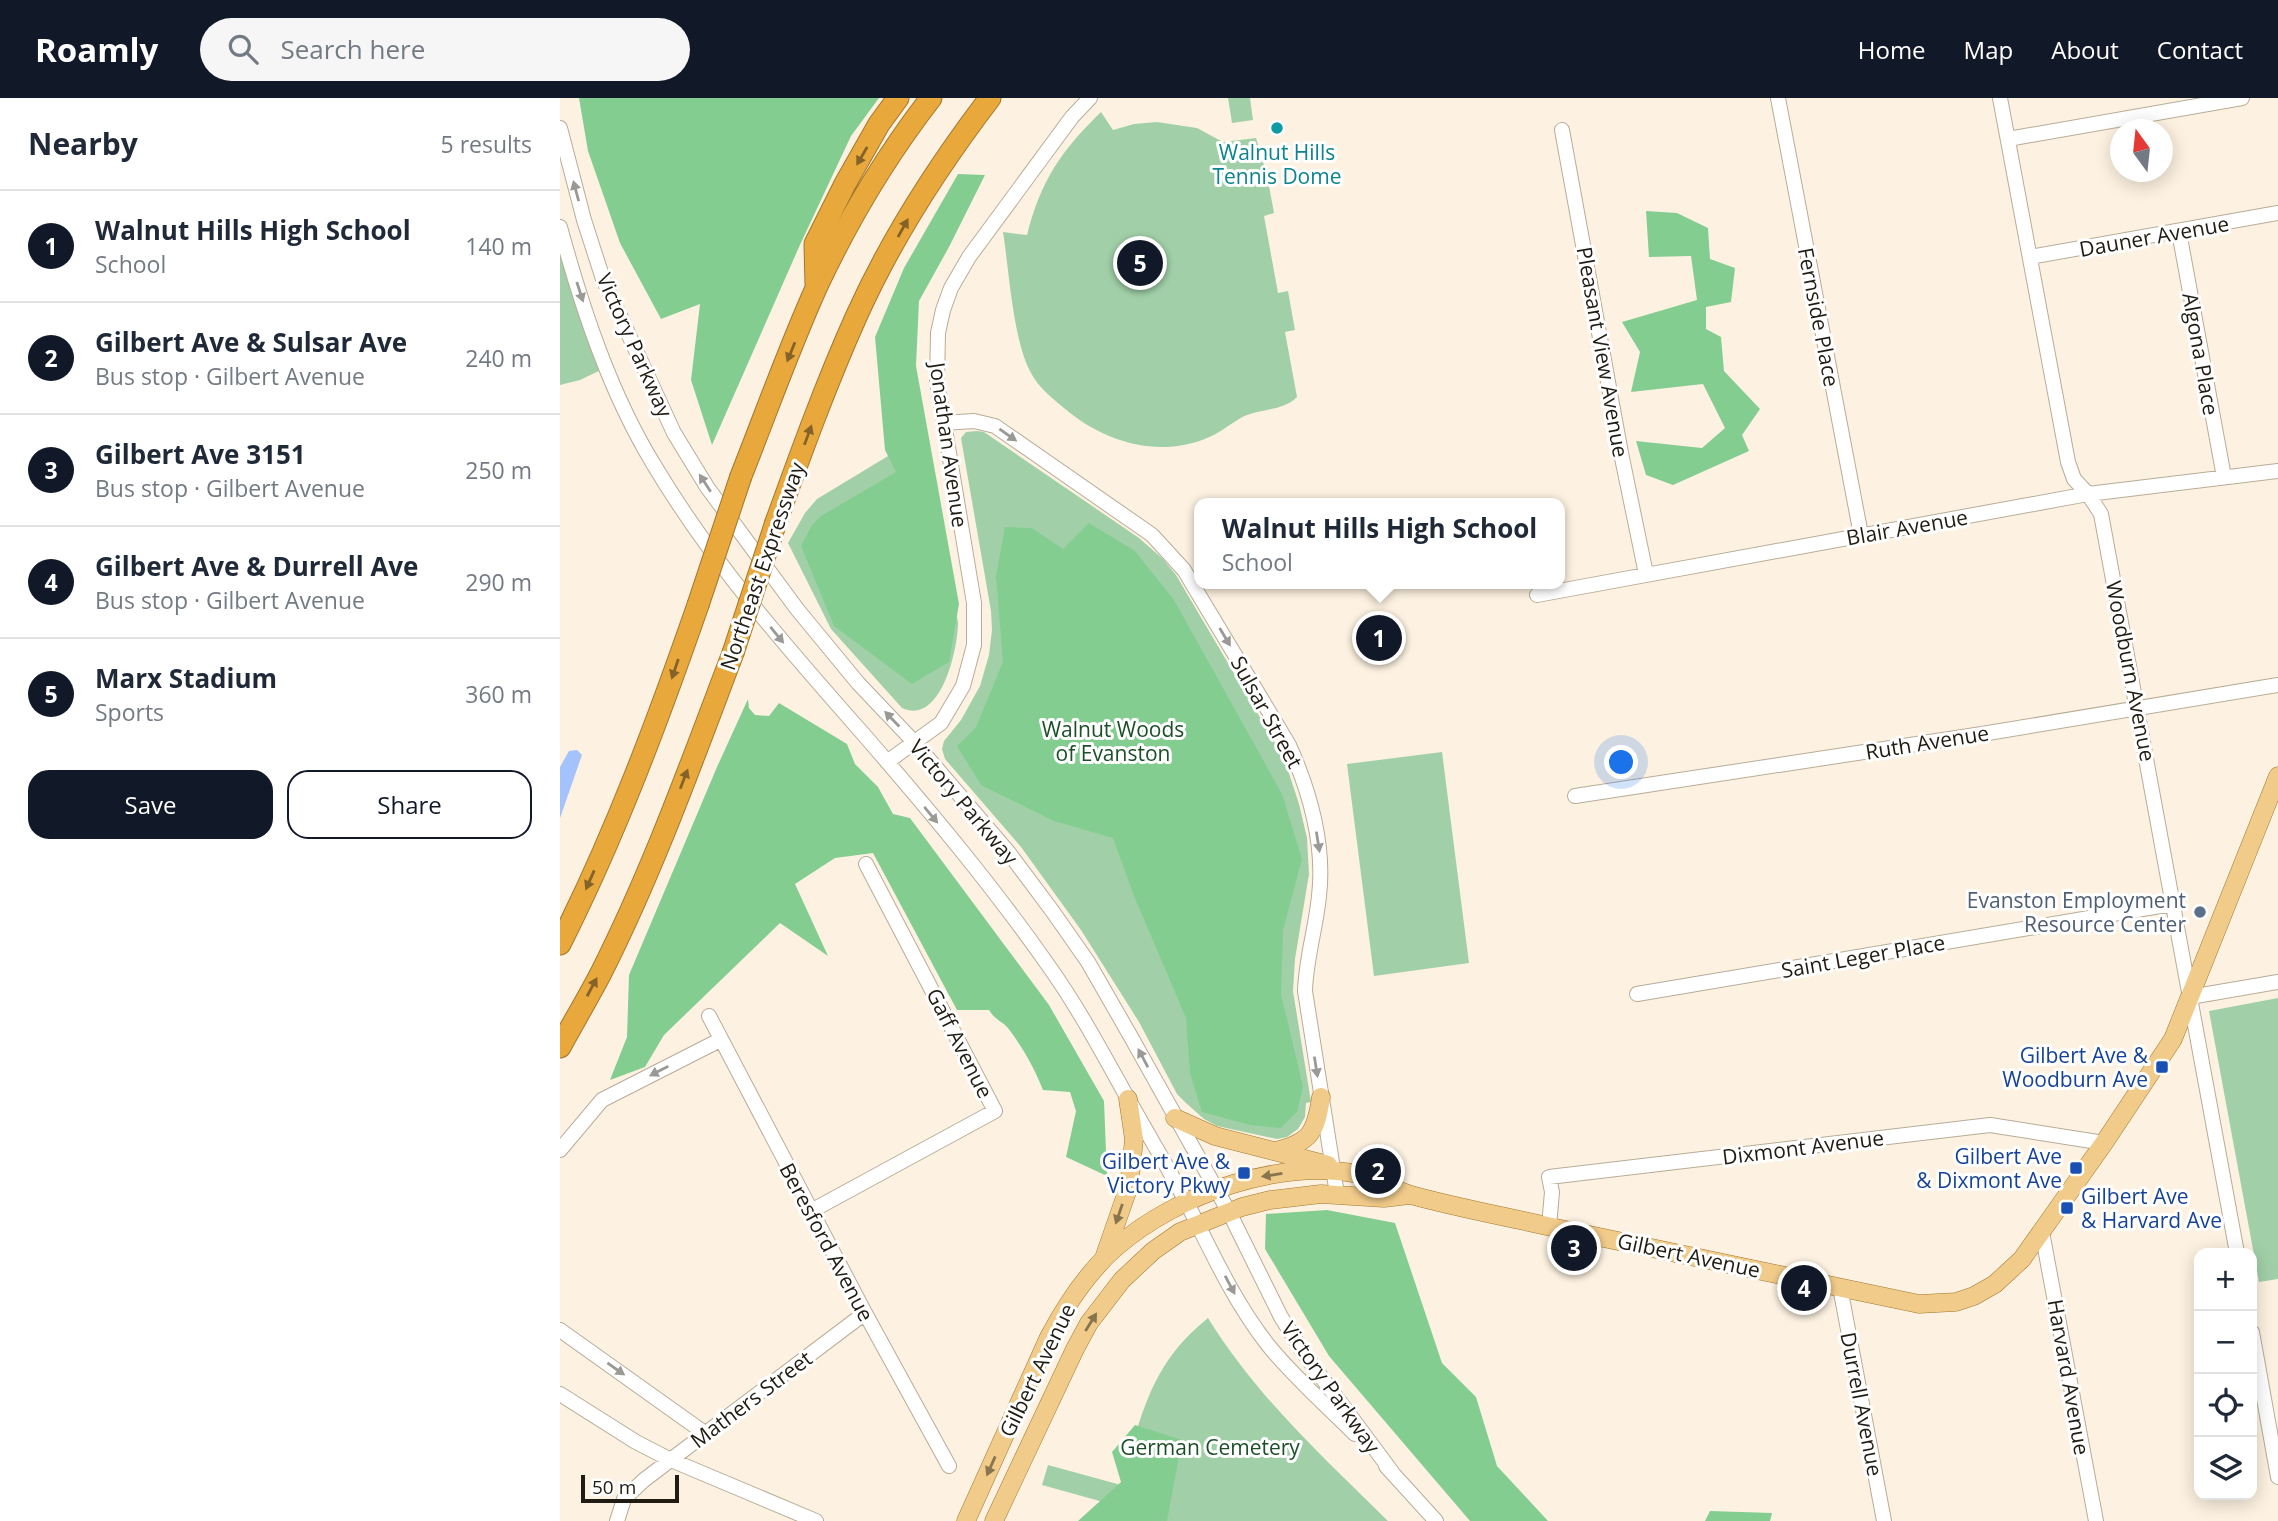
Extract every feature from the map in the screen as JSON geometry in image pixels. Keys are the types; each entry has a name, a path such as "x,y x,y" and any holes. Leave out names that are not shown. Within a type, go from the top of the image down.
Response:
{"highway":[{"path":"816,288 816,244 845,184 879,124 898,98"},
{"path":"560,944 646,749 741,476 816,288 870,187 931,98"},
{"name":"Northeast Expressway","path":"560,1048 601,971 667,823 733,653 776,522 824,394 872,285 934,175 990,98"}],"main road":[{"name":"Gilbert Avenue","path":"964,1519 1055,1326 1074,1296 1104,1259 1146,1225 1216,1190 1250,1179 1290,1172 1333,1169 1368,1176 1409,1195 1919,1304 1956,1302 1995,1284 2022,1259 2042,1232 2173,1039 2278,776"},
{"path":"1275,1151 1295,1147 1310,1133 1317,1121 1321,1097"},
{"path":"1104,1259 1129,1186 1133,1139 1128,1099"},
{"path":"1175,1118 1215,1136 1333,1169"},
{"name":"Gilbert Avenue","path":"993,1521 1089,1323 1105,1300 1137,1265 1180,1232 1229,1212 1270,1200 1321,1194 1384,1198 1409,1195"}],"street":[{"name":"Jonathan Avenue","path":"887,762 941,723 955,703 969,669 974,645 974,603 937,381 936,357 943,310 962,267 1072,117 1090,98"},
{"name":"Fernside Place","path":"1778,98 1861,535"},
{"name":"Woodburn Avenue","path":"2000,98 2068,462 2074,479 2101,513 2139,708 2172,904 2236,1248"},
{"path":"2008,139 2242,98"},
{"name":"Victory Parkway","path":"560,128 584,220 603,279 674,433 708,487 797,610 1009,853 1053,912 1113,1005 1229,1212 1281,1317 1305,1355 1392,1472"},
{"name":"Pleasant View Avenue","path":"1562,130 1646,574"},
{"name":"Dauner Avenue","path":"2030,257 2278,214"},
{"name":"Victory Parkway","path":"560,227 582,298 632,426 653,465 719,563 979,873 1050,967 1093,1035 1187,1203 1239,1303 1268,1345 1436,1521"},
{"name":"Algona Place","path":"2179,232 2224,477"},
{"name":"Sulsar Street","path":"943,423 974,421 995,426 1132,521 1169,551 1194,587"},
{"name":"Blair Avenue","path":"1537,595 2088,494 2278,471"},
{"name":"Sulsar Street","path":"1195,589 1289,745 1300,769 1320,851 1319,900 1306,966 1305,991 1337,1194"},
{"name":"Ruth Avenue","path":"1574,796 1982,734 2278,685"},
{"name":"Gaff Avenue","path":"811,1211 995,1111 866,864"},
{"name":"Saint Leger Place","path":"1637,994 2172,904"},
{"path":"2190,997 2278,982"},
{"name":"Beresford Avenue","path":"709,1016 865,1313 949,1466"},
{"path":"560,1150 602,1100 720,1040"},
{"name":"Dixmont Avenue","path":"1549,1226 1552,1192 1549,1177 1990,1125 2104,1143"},
{"name":"Harvard Avenue","path":"2042,1232 2096,1521"},
{"name":"Durrell Avenue","path":"1840,1287 1884,1521"},
{"name":"Mathers Street","path":"617,1521 624,1499 644,1480 865,1313"},
{"path":"560,1330 706,1433"},
{"path":"2257,1354 2273,1425 2278,1477"},
{"path":"560,1394 636,1442 671,1460 816,1521"}],"green space":[{"path":"579,98 879,98 851,136 712,445 691,380 700,304 661,319 620,243 588,151"},
{"path":"1228,98 1250,98 1253,120 1232,123"},
{"path":"1101,112 1113,130 1134,124 1157,122 1197,128 1223,142 1256,138 1274,213 1264,216 1278,293 1288,291 1295,330 1285,332 1297,397 1291,402 1246,415 1211,436 1188,444 1150,446 1113,438 1095,430 1059,404 1034,378 1020,343 1012,305 1003,232 1027,235 1039,198 1054,167"},
{"path":"958,174 985,175 919,301 916,366 959,604 949,662 912,684 834,626 801,546 812,525 821,516 896,472 885,450 875,337 904,268"},
{"path":"1646,211 1677,213 1708,228 1710,259 1735,268 1731,302 1706,307 1706,329 1721,337 1724,371 1760,409 1742,435 1749,451 1673,485 1646,475 1636,441 1702,448 1725,428 1703,384 1631,392 1640,352 1622,322 1697,300 1691,256 1649,257"},
{"path":"560,227 607,367 580,380 560,385"},
{"name":"Walnut Woods of Evanston","path":"966,432 984,432 1139,538 1163,559 1176,575 1284,758 1307,838 1309,874 1295,959 1293,991 1311,1102 1306,1103 1305,1117 1298,1129 1287,1137 1277,1139 1217,1126 1204,1119 1177,1094 1139,1022 1081,930 1021,847 945,759 942,749 944,741 961,720 980,686 989,655 992,630 961,438"},
{"path":"926,433 958,623 955,650 945,682 927,706 916,711 902,708 831,629 788,543 805,513 817,499"},
{"name":"Walnut Woods of Evanston","path":"1089,523 1135,551 1174,600 1282,794 1302,859 1283,930 1281,994 1303,1087 1297,1112 1281,1128 1250,1125 1202,1112 1190,1073 1186,1018 1134,896 1113,838 1054,821 981,785 957,746 976,727 1003,662 996,576 1005,527 1032,528 1063,549"},
{"path":"748,699 749,708 755,715 769,716 779,703 847,744 855,764 878,787 893,814 910,818 1049,1005 1104,1101 1107,1176 1066,1157 1076,1111 1070,1092 1043,1090 1019,1043 989,1010 957,1010 873,853 835,858 795,884 828,956 780,923 664,1035 645,1067 610,1080 627,1037 629,975"},
{"path":"1442,752 1469,963 1374,976 1347,764"},
{"path":"2278,998 2278,1279 2259,1282 2257,1248 2253,1248 2209,1011"},
{"path":"1327,1210 1395,1223 1442,1363 1476,1397 1497,1466 1548,1521 1470,1521 1329,1356 1265,1249 1266,1214"},
{"name":"German Cemetery","path":"1208,1318 1269,1400 1388,1521 1140,1521 1114,1505 1042,1485 1048,1465 1121,1485 1142,1415 1160,1374 1172,1354"},
{"path":"1135,1425 1182,1440 1167,1521 1078,1521 1121,1482 1112,1452"},
{"path":"1710,1511 1772,1513 1770,1521 1705,1521"}],"water":[{"path":"577,750 582,755 560,818 560,767 569,751"}],"place":[{"name":"Walnut Hills Tennis Dome","path":"1277,128"},
{"name":"Marx Stadium","path":"1140,263"},
{"name":"Walnut Hills High School","path":"1379,638"},
{"name":"Evanston Employment Resource Center","path":"2200,912"},
{"name":"Gilbert Ave & Woodburn Ave","path":"2162,1067"},
{"name":"Gilbert Ave & Dixmont Ave","path":"2076,1168"},
{"name":"Gilbert Ave & Sulsar Ave","path":"1378,1171"},
{"name":"Gilbert Ave & Victory Pkwy","path":"1244,1173"},
{"name":"Gilbert Ave & Harvard Ave","path":"2067,1208"},
{"name":"Gilbert Ave 3151","path":"1574,1248"},
{"name":"Gilbert Ave & Durrell Ave","path":"1804,1288"}]}
